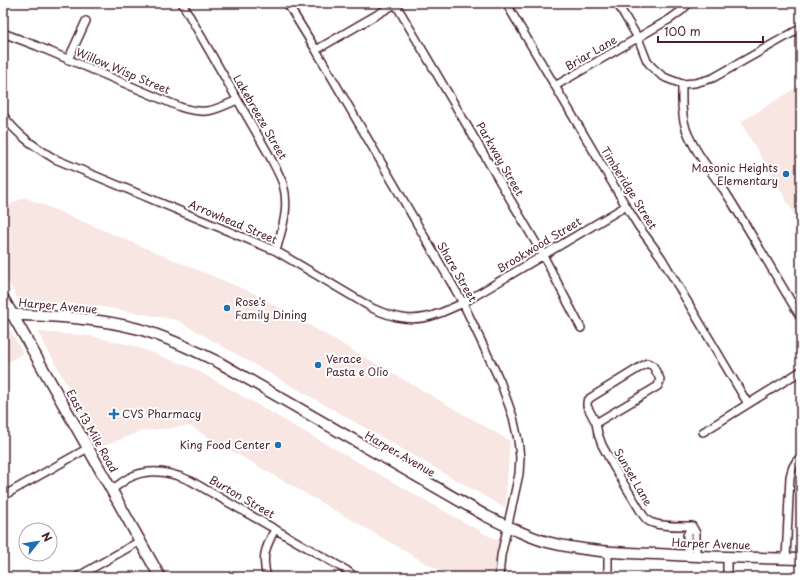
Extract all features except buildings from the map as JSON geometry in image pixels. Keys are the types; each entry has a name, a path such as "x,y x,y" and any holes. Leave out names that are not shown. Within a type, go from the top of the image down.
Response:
{"main road":[{"name":"East 13 Mile Road","path":"3,298 8,314 88,448 160,577"},
{"name":"Harper Avenue","path":"8,314 80,318 104,322 139,329 194,350 220,363 456,500 507,527 548,542 608,552 801,559"}],"street":[{"name":"Lakebreeze Street","path":"182,3 268,153 283,183 286,204 284,221 276,252"},
{"name":"Share Street","path":"288,3 463,303 500,381 513,417 520,458 519,474 501,556 499,577"},
{"path":"316,50 396,3"},
{"name":"Parkway Street","path":"396,3 544,255 581,328"},
{"name":"Timberidge Street","path":"506,3 626,206 661,257 748,404"},
{"path":"617,3 638,38 647,61 661,75 682,84 695,83 713,78 801,28"},
{"name":"Briar Lane","path":"555,86 638,38 681,11 689,3"},
{"path":"68,60 86,21"},
{"name":"Willow Wisp Street","path":"3,33 180,107 202,111 216,110 237,100"},
{"path":"682,84 682,116 690,138 700,157 726,194 801,318"},
{"name":"Arrowhead Street","path":"3,114 9,123 24,138 55,158 276,252 372,308 385,314 415,319 425,318 436,315 463,303"},
{"name":"Brookwood Street","path":"463,303 626,206"},
{"name":"Sunset Lane","path":"596,422 658,386 660,379 653,366 647,363 590,398 587,402 587,406 596,422 602,445 619,476 648,521 661,525 692,526 688,535 692,556"},
{"path":"702,432 801,371"},
{"path":"3,496 88,448"},
{"path":"786,559 791,470 801,456"},
{"name":"Burton Street","path":"112,490 127,479 137,475 152,472 165,472 178,475 276,529 346,570 355,577"},
{"path":"267,577 264,558 267,546 276,529"},
{"path":"77,577 140,541"},
{"path":"608,552 608,577"},
{"path":"727,557 727,577"}],"shaded area":[{"name":"Masonic Heights Elementary","path":"801,85 801,226 741,122"},
{"path":"24,197 255,294 510,441 505,508 177,320 91,305 19,301 3,272 3,209"},
{"path":"3,325 7,325 23,353 3,365"},
{"path":"38,332 90,336 134,346 195,369 444,511 502,542 497,567 493,577 455,577 427,564 190,426 141,431 101,447"}],"place":[{"name":"Masonic Heights Elementary","path":"786,174"},
{"name":"Rose's Family Dining","path":"227,308"},
{"name":"Verace Pasta e Olio","path":"318,365"},
{"name":"CVS Pharmacy","path":"114,414"},
{"name":"King Food Center","path":"278,445"}]}
